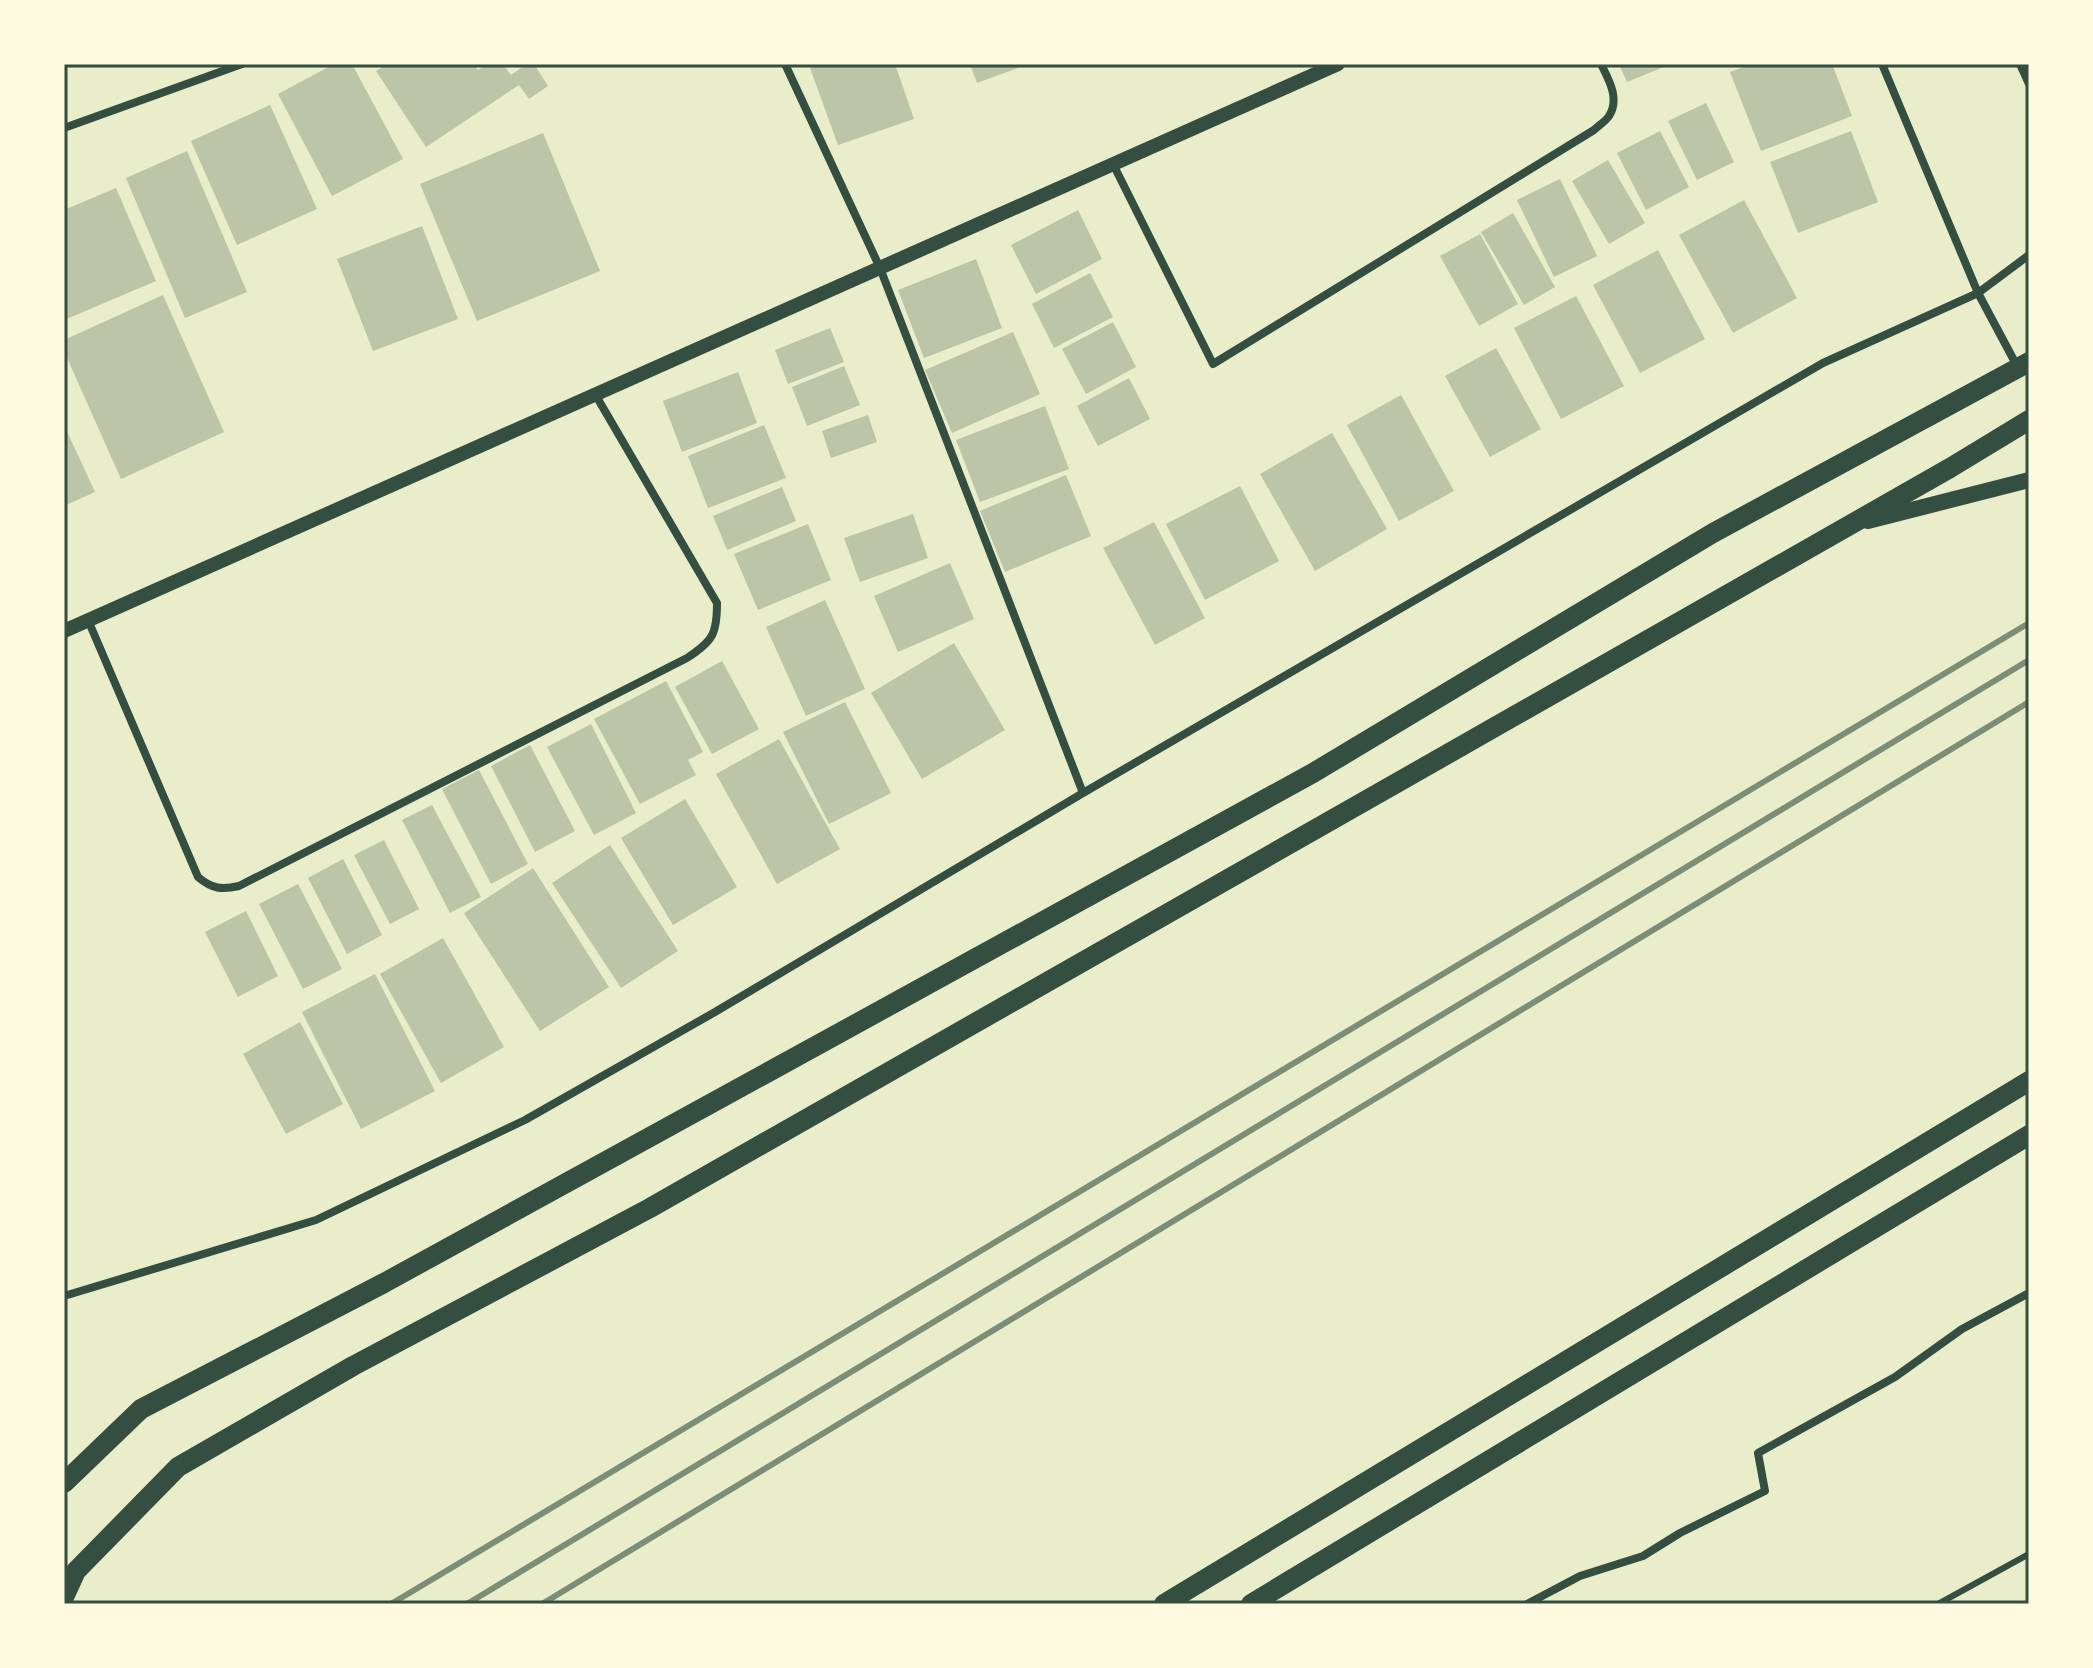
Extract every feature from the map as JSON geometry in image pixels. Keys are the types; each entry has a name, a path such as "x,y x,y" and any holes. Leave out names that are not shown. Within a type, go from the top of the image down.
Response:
{"main road":[{"path":"64,1483 141,1409 384,1283 1313,773 1713,533 2024,366"},
{"path":"64,1597 76,1571 178,1467 353,1366 650,1208 2029,420"},
{"path":"1850,525 2029,480"},
{"path":"1164,1604 2029,1081"},
{"path":"1251,1604 2029,1135"}],"street":[{"path":"64,128 242,64"},
{"path":"785,64 880,268 1083,793"},
{"path":"64,631 1338,64"},
{"path":"1113,164 1213,364 1594,130 1609,117 1614,102 1612,85 1601,64"},
{"path":"1882,64 1978,293 2024,366"},
{"path":"2020,64 2029,84"},
{"path":"64,1296 316,1220 525,1120 715,1012 1083,793 1823,363 1978,293 2029,255"},
{"path":"88,620 198,877 208,886 226,889 239,886 687,658 713,637 717,603 595,394"},
{"path":"1527,1604 1580,1576 1643,1556 1680,1533 1765,1491 1758,1453 1895,1377 1962,1329 2029,1293"}],"lane":[{"path":"1938,1604 2029,1554"}],"building":[{"path":"334,64 352,64 403,159 332,196 278,94"},
{"path":"387,64 474,64 478,70 487,64 503,64 511,75 527,64 534,64 548,86 529,99 519,85 426,147 376,71"},
{"path":"821,64 895,64 914,119 838,145 810,68"},
{"path":"970,64 1029,64 977,83"},
{"path":"1619,64 1671,64 1627,82"},
{"path":"1752,64 1832,64 1852,116 1761,151 1730,72"},
{"path":"1706,103 1734,162 1697,180 1668,121"},
{"path":"270,105 317,209 237,245 191,141"},
{"path":"1660,131 1689,187 1646,210 1617,153"},
{"path":"1851,131 1878,202 1798,233 1770,162"},
{"path":"543,133 600,271 477,321 420,184"},
{"path":"187,151 247,292 185,318 126,178"},
{"path":"1608,160 1645,223 1609,244 1572,181"},
{"path":"1560,179 1597,256 1554,277 1517,200"},
{"path":"116,188 156,281 64,320 64,210"},
{"path":"1744,200 1797,298 1733,333 1679,235"},
{"path":"1078,210 1102,259 1036,294 1011,245"},
{"path":"1513,213 1555,287 1524,305 1481,232"},
{"path":"422,226 458,319 373,351 337,259"},
{"path":"1480,234 1518,304 1479,326 1440,256"},
{"path":"1658,250 1705,339 1640,373 1593,285"},
{"path":"976,259 1002,328 924,358 898,290"},
{"path":"1090,273 1113,317 1054,348 1032,304"},
{"path":"163,295 224,432 121,479 64,351 64,340"},
{"path":"1576,296 1624,386 1561,419 1514,328"},
{"path":"1113,322 1136,367 1086,394 1062,349"},
{"path":"830,328 844,362 788,384 775,350"},
{"path":"1013,332 1040,394 952,433 925,370"},
{"path":"1496,348 1541,429 1490,457 1445,376"},
{"path":"844,366 860,405 807,426 792,387"},
{"path":"738,372 757,423 682,452 663,401"},
{"path":"1129,378 1150,419 1098,446 1077,406"},
{"path":"1401,395 1454,491 1399,521 1347,425"},
{"path":"1045,406 1069,469 980,502 956,440"},
{"path":"868,415 877,442 831,458 822,431"},
{"path":"64,425 95,492 64,506"},
{"path":"764,425 786,478 708,508 688,456"},
{"path":"1332,433 1387,529 1315,571 1260,474"},
{"path":"1066,475 1091,536 1005,572 980,511"},
{"path":"1240,486 1279,561 1205,600 1166,524"},
{"path":"782,487 796,521 727,550 713,516"},
{"path":"913,514 928,558 860,582 844,538"},
{"path":"1154,522 1205,618 1155,645 1103,548"},
{"path":"808,524 831,580 758,610 734,554"},
{"path":"950,563 974,619 898,652 874,596"},
{"path":"825,600 865,689 806,716 766,627"},
{"path":"954,643 1005,730 922,779 871,693"},
{"path":"722,661 759,729 712,754 675,687"},
{"path":"666,681 703,752 688,760 696,775 640,804 594,719"},
{"path":"845,702 891,793 829,824 783,732"},
{"path":"591,724 636,813 594,835 547,747"},
{"path":"779,739 840,849 777,884 716,774"},
{"path":"530,745 575,831 535,852 491,766"},
{"path":"479,770 528,864 491,884 442,789"},
{"path":"685,799 737,887 673,925 621,838"},
{"path":"432,805 481,897 450,913 402,820"},
{"path":"384,840 419,909 390,924 354,855"},
{"path":"610,845 678,951 621,988 552,883"},
{"path":"343,859 382,935 347,954 308,878"},
{"path":"533,868 609,987 540,1031 464,913"},
{"path":"298,884 342,969 303,989 259,904"},
{"path":"246,911 278,976 238,997 205,932"},
{"path":"443,938 504,1047 441,1083 380,974"},
{"path":"375,974 435,1091 361,1129 302,1012"},
{"path":"300,1022 343,1104 286,1134 243,1054"}],"railway":[{"path":"391,1604 2029,623"},
{"path":"467,1604 2029,660"},
{"path":"542,1604 2029,702"}]}
